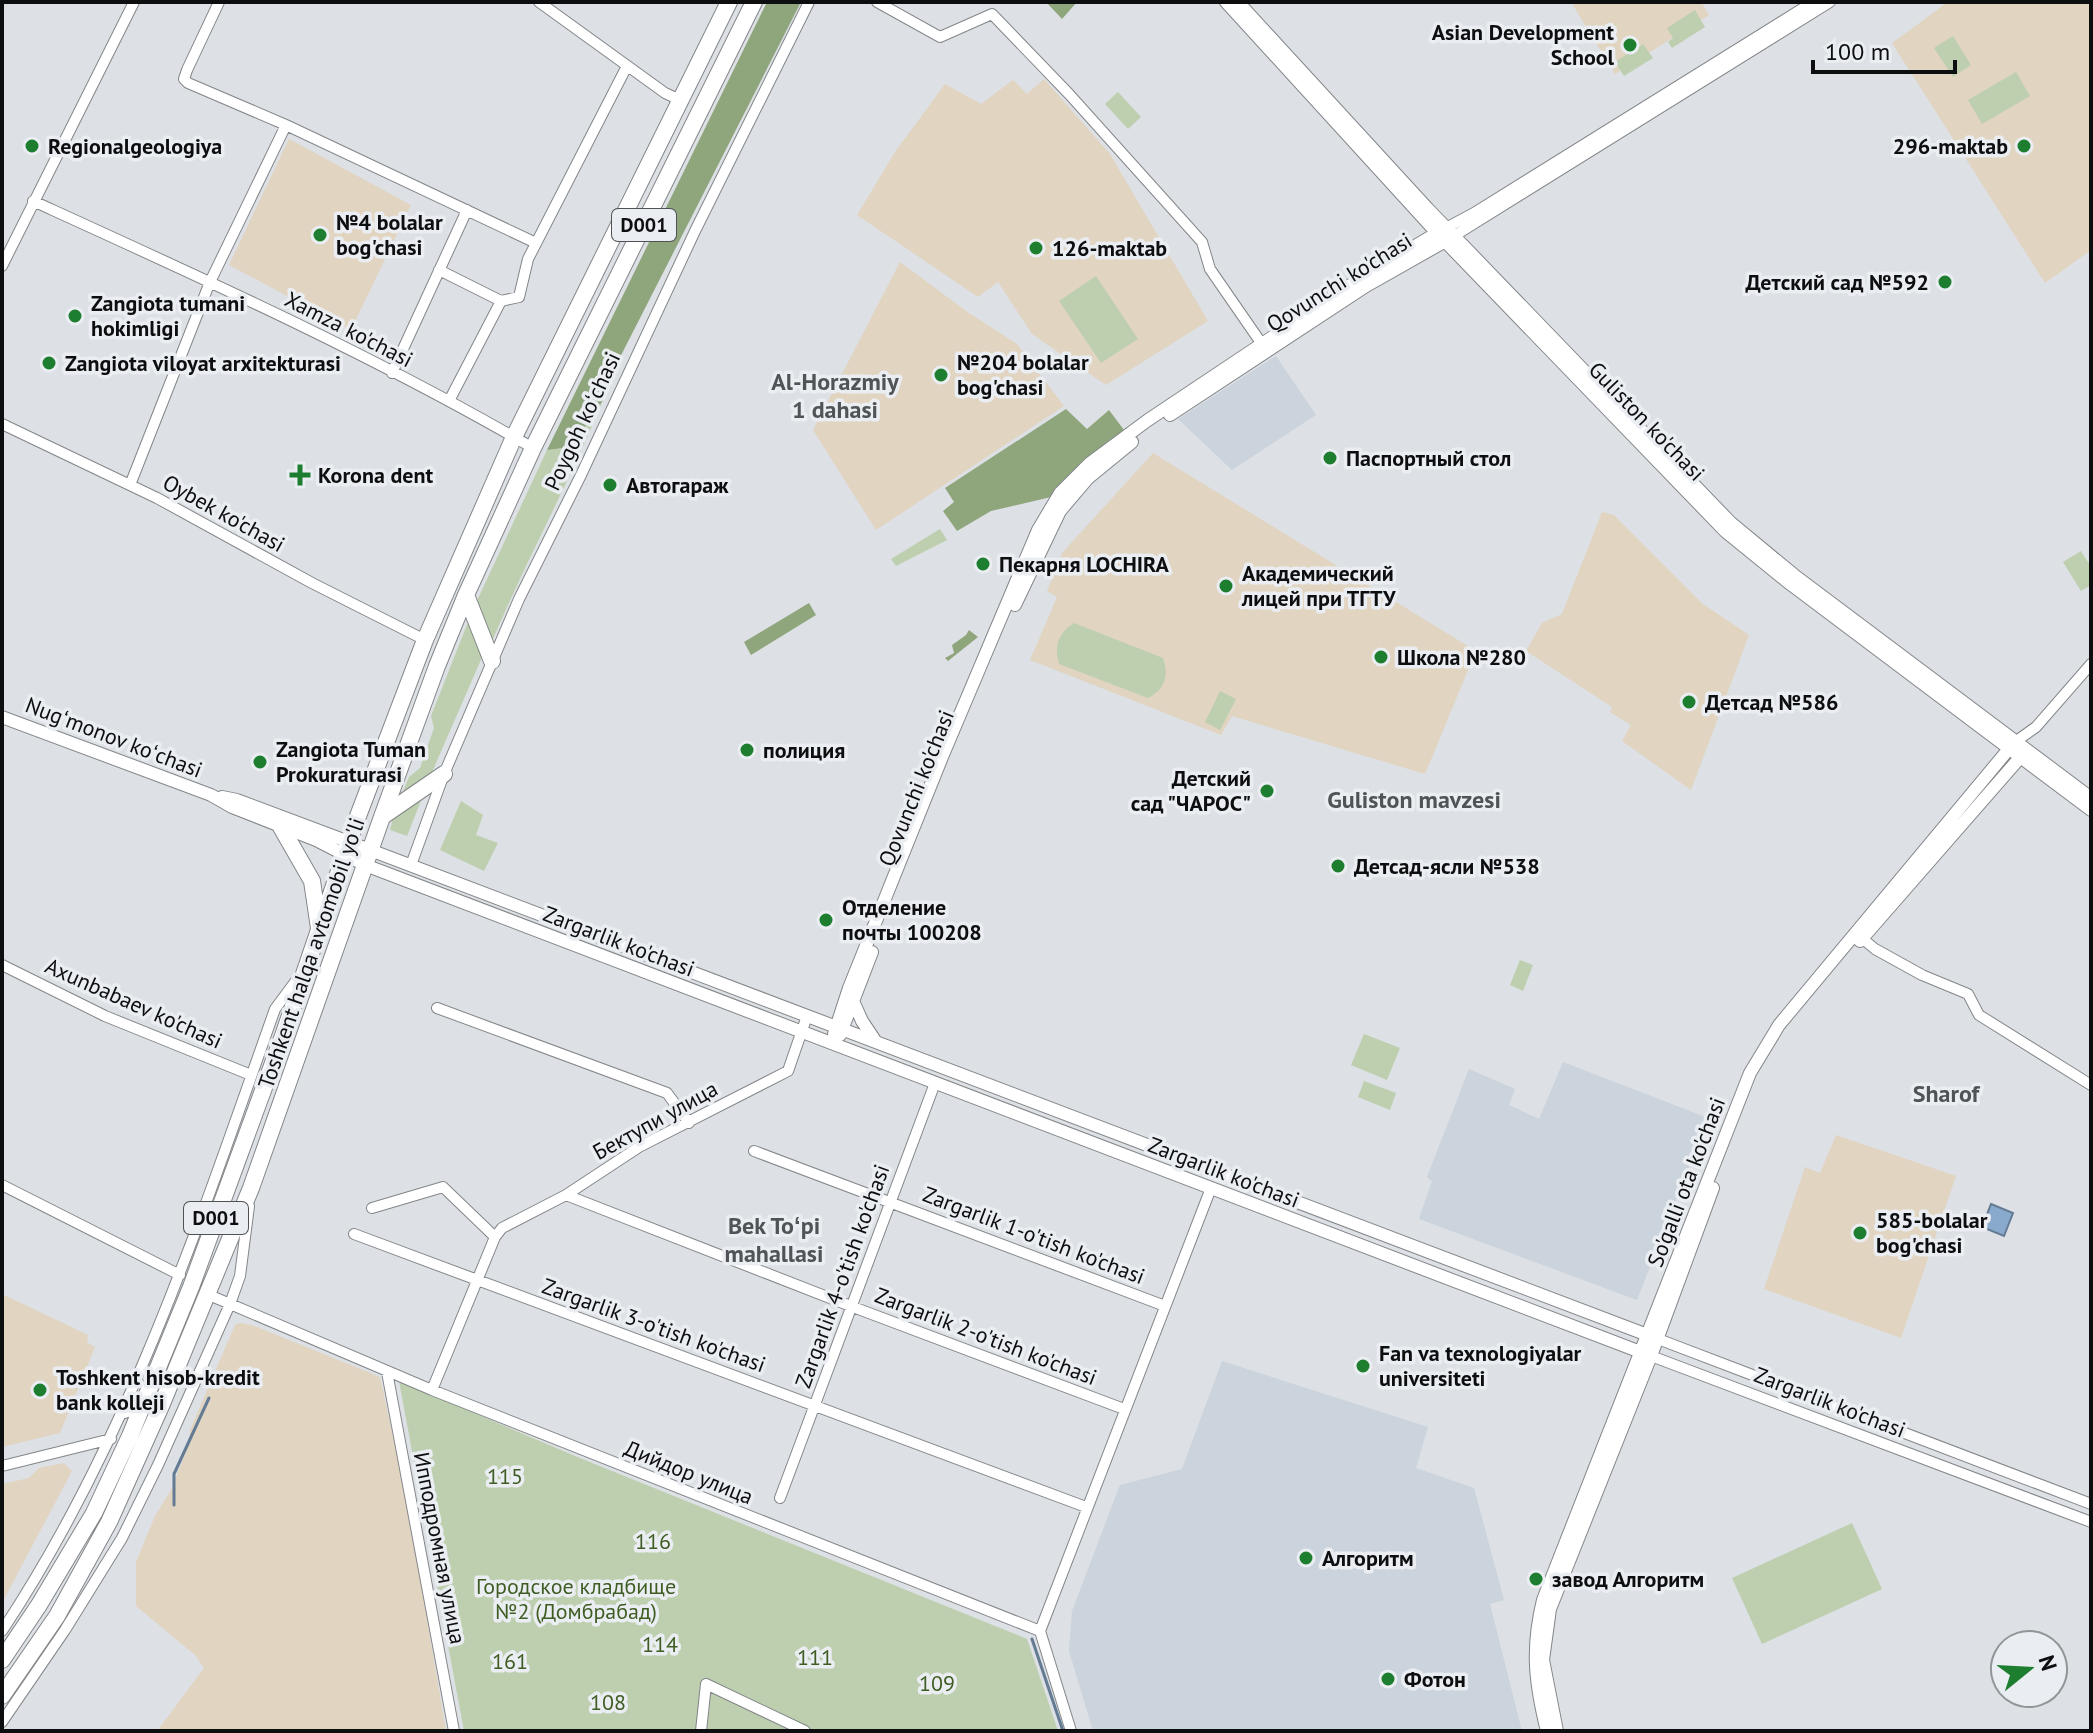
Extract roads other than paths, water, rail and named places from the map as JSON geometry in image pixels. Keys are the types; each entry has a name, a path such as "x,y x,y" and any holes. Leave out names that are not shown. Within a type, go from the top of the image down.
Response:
{"highway":[{"name":"Toshkent halqa avtomobil yo'li","path":"2,1660 94,1513 145,1402 185,1281 284,1033 347,848 425,640 514,437 729,2"},
{"name":"Toshkent halqa avtomobil yo'li","path":"2,1696 57,1616 109,1522 209,1295 251,1188 382,817 466,595 533,448 754,2"},
{"path":"466,595 492,661"},
{"path":"382,817 444,774"},
{"path":"281,827 312,881 319,933"},
{"path":"284,1033 305,1039"},
{"path":"185,1281 209,1295"},
{"path":"124,1410 145,1402"},
{"path":"39,1605 57,1616"}],"main road":[{"name":"Guliston ko'chasi","path":"1226,2 1446,234 1731,523 2091,810"},
{"name":"Guliston ko'chasi","path":"1238,2 1446,234"},
{"name":"Qovunchi ko'chasi","path":"833,1044 953,731 1049,508 1060,493 1090,463 1148,420 1446,234"},
{"name":"Qovunchi ko'chasi","path":"839,1029 992,655 1046,534 1060,511 1088,478 1152,426 1264,347"},
{"name":"Nugʻmonov koʻchasi","path":"2,717 211,795 281,827 347,848"},
{"name":"Guliston ko'chasi","path":"2017,750 2091,798"},
{"name":"So'galli ota ko'chasi","path":"1557,1731 1543,1660 1550,1609 1653,1337 1757,1076 1786,1030 1859,936 2017,750"},
{"name":"Nugʻmonov koʻchasi","path":"211,795 237,800 347,848"},
{"name":"Zargarlik ko'chasi","path":"347,848 833,1044 1647,1354"},
{"name":"Zargarlik ko'chasi","path":"368,858 411,865 1653,1337"},
{"path":"853,1001 878,1044"},
{"name":"Zargarlik 4-o'tish ko'chasi","path":"935,1083 941,1067"},
{"path":"1211,1188 1217,1171"},
{"path":"1294,1220 1300,1202"},
{"name":"So'galli ota ko'chasi","path":"1547,1731 1534,1661 1534,1642 1540,1614 1550,1578 1647,1354"}],"street":[{"path":"2,266 134,2"},
{"path":"219,2 184,79 188,83 286,125 536,243"},
{"path":"539,2 680,100"},
{"name":"Poygoh koʻchasi","path":"411,865 444,774 519,599 581,475 642,339 809,2"},
{"path":"877,2 940,37 992,14 1202,242 1210,269 1264,347"},
{"path":"1789,2 1798,16"},
{"name":"Qovunchi ko'chasi","path":"1798,16 1813,2"},
{"name":"Qovunchi ko'chasi","path":"1446,234 1798,16 1830,2"},
{"path":"439,270 501,301 519,297 528,259 627,66"},
{"path":"130,485 210,282 286,125"},
{"name":"Xamza ko'chasi","path":"33,201 210,282 449,401 533,448"},
{"path":"392,373 467,210"},
{"path":"449,401 501,301"},
{"name":"Oybek ko'chasi","path":"2,424 130,485 425,640"},
{"name":"So'galli ota ko'chasi","path":"2017,750 2091,664"},
{"path":"1859,936 1875,949 1922,975 1968,994 1979,1015 2091,1085"},
{"path":"2,1631 71,1519 185,1281 275,1009 309,964"},
{"name":"Axunbabaev ko'chasi","path":"2,965 105,1016 251,1075"},
{"path":"437,1008 667,1093 689,1123"},
{"name":"Бектупи улица","path":"495,1237 502,1228 566,1195 639,1147 788,1071 807,1016"},
{"name":"Zargarlik 4-o'tish ko'chasi","path":"780,1498 935,1083"},
{"name":"Zargarlik 1-o'tish ko'chasi","path":"754,1151 1165,1306"},
{"path":"2,1185 185,1281"},
{"path":"372,1208 443,1187 495,1237 432,1390"},
{"path":"2,1722 65,1630 122,1538 158,1465 240,1276 251,1188"},
{"path":"1071,1731 1040,1631 1211,1188"},
{"name":"Zargarlik 2-o'tish ko'chasi","path":"566,1195 1124,1409"},
{"name":"Zargarlik 3-o'tish ko'chasi","path":"354,1234 1086,1507"},
{"name":"Дийдор улица","path":"209,1295 387,1372 1040,1631"},
{"name":"Zargarlik ko'chasi","path":"1653,1337 2091,1504"},
{"name":"Zargarlik ko'chasi","path":"1647,1354 2091,1522"},
{"name":"Ипподромная улица","path":"387,1372 454,1731"},
{"path":"1763,1398 1769,1381"},
{"path":"2,1466 111,1439"},
{"path":"1937,1464 1945,1448"},
{"path":"701,1731 706,1684 805,1731"}],"water":[{"path":"1991,1204 2013,1213 2004,1236 1982,1227"}],"waterway":[{"path":"174,1505 174,1474 209,1398"},
{"path":"1032,1639 1063,1731"}],"place":[{"name":"Asian Development School","path":"1630,45"},
{"name":"Regionalgeologiya","path":"32,146"},
{"name":"296-maktab","path":"2024,146"},
{"name":"№4 bolalar bog'chasi","path":"320,235"},
{"name":"126-maktab","path":"1036,248"},
{"name":"Детcкий сад №592","path":"1945,282"},
{"name":"Zangiota tumani hokimligi","path":"75,316"},
{"name":"Zangiota viloyat arxitekturasi","path":"49,363"},
{"name":"№204 bolalar bog'chasi","path":"941,375"},
{"name":"Паспортный стол","path":"1330,458"},
{"name":"Korona dent","path":"300,475"},
{"name":"Автогараж","path":"610,485"},
{"name":"Пекарня LOCHIRA","path":"983,564"},
{"name":"Академический лицей при ТГТУ","path":"1226,586"},
{"name":"Школа №280","path":"1381,657"},
{"name":"Детсад №586","path":"1689,702"},
{"name":"полиция","path":"747,750"},
{"name":"Zangiota Tuman Prokuraturasi","path":"260,762"},
{"name":"Детский сад \"ЧАРОС\"","path":"1267,791"},
{"name":"Детсад-ясли №538","path":"1338,866"},
{"name":"Отделение почты 100208","path":"826,920"},
{"name":"585-bolalar bog'chasi","path":"1860,1233"},
{"name":"Fan va texnologiyalar universiteti","path":"1363,1366"},
{"name":"Toshkent hisob-kredit bank kolleji","path":"40,1390"},
{"name":"Алгоритм","path":"1306,1558"},
{"name":"завод Алгоритм","path":"1536,1579"},
{"name":"Фотон","path":"1388,1679"}],"district":[{"name":"Al-Horazmiy 1 dahasi","path":"835,395"},
{"name":"Guliston mavzesi","path":"1414,799"},
{"name":"Sharof","path":"1946,1093"},
{"name":"Bek Toʻpi mahallasi","path":"774,1239"}],"park label":[{"name":"115","path":"505,1476"},
{"name":"116","path":"653,1541"},
{"name":"Городское кладбище №2 (Домбрабад)","path":"576,1598"},
{"name":"114","path":"660,1644"},
{"name":"111","path":"815,1657"},
{"name":"161","path":"510,1661"},
{"name":"109","path":"937,1683"},
{"name":"108","path":"608,1702"}]}
